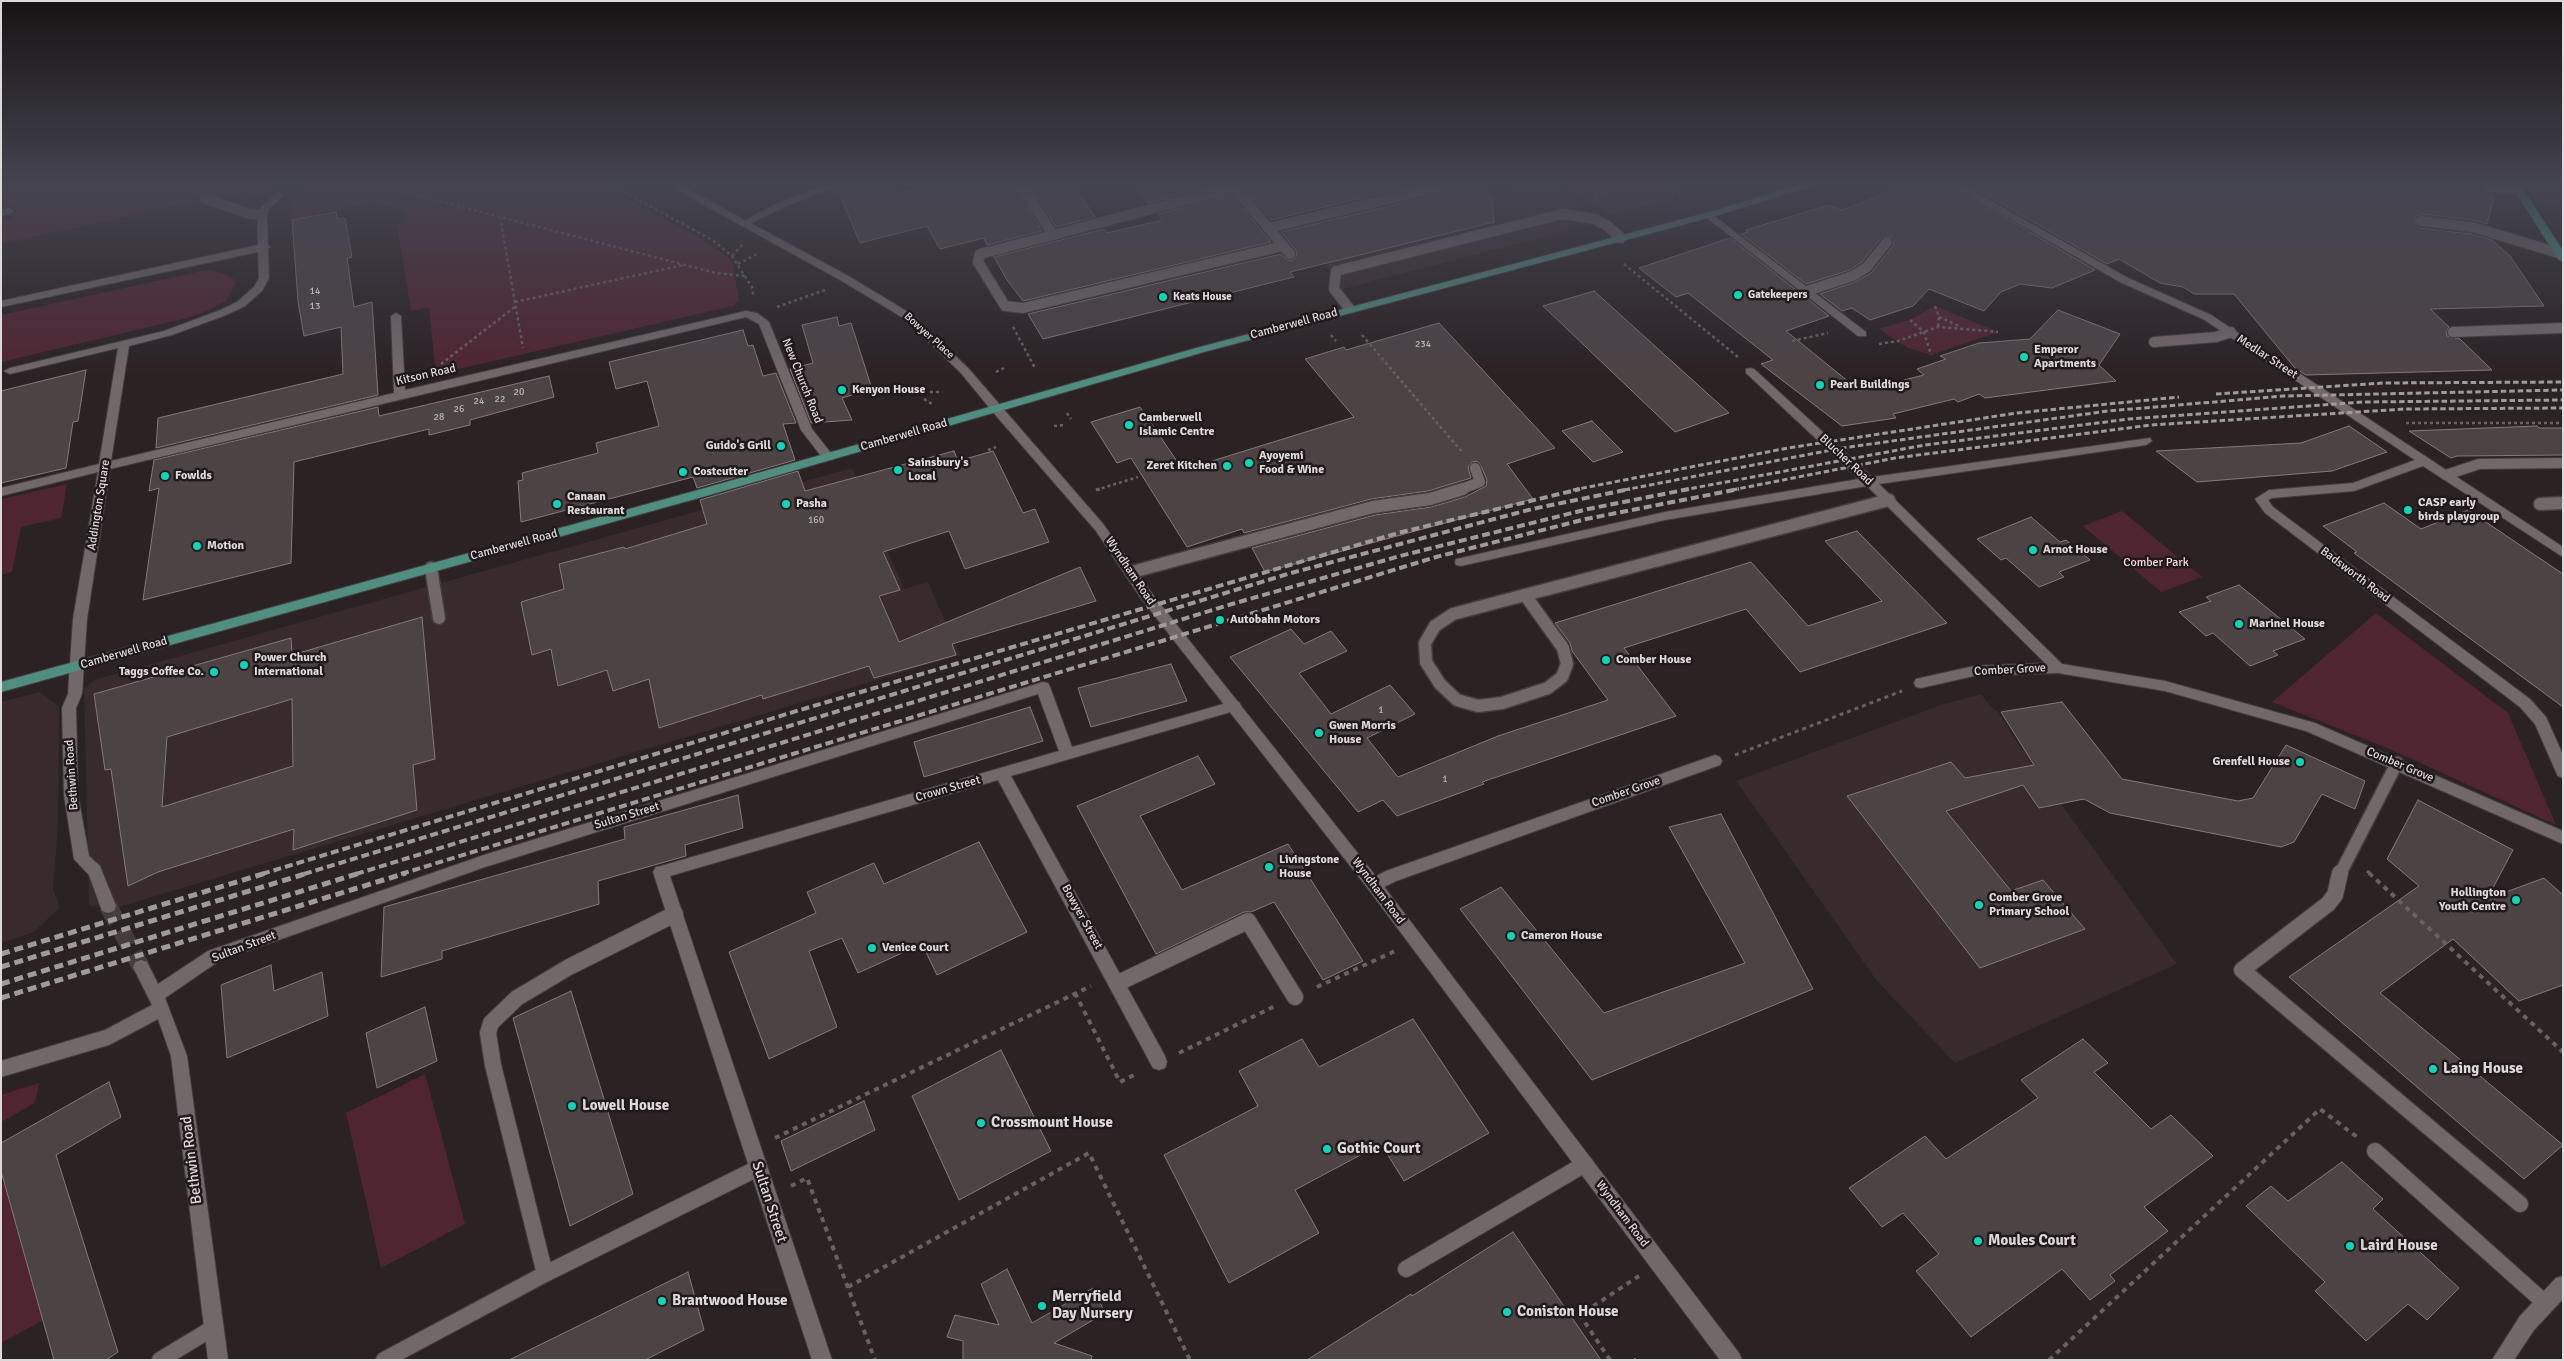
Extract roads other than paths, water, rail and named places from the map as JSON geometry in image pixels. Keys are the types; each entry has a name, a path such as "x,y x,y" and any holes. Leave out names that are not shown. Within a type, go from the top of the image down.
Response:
{"main road":[{"name":"Camberwell Road","path":"1,688 828,457 1349,308 1576,250"}],"street":[{"path":"1,304 248,250"},
{"path":"10,371 124,344 192,325 241,304 258,290 264,278 264,250"},
{"name":"Bowyer Place","path":"791,250 846,279 910,317 950,355 996,408"},
{"path":"1754,250 1862,334"},
{"name":"Medlar Street","path":"2070,250 2124,280 2189,307 2231,332 2563,553"},
{"name":"Kitson Road","path":"1,492 526,365 739,315 753,315"},
{"name":"New Church Road","path":"753,315 764,322 807,430 828,457"},
{"path":"396,316 400,395"},
{"name":"Addington Square","path":"76,666 80,620 124,344"},
{"name":"Blucher Road","path":"1750,371 1871,482 2058,668"},
{"name":"Wyndham Road","path":"996,408 1100,528 1132,572 1145,594 1374,886 1732,1360"},
{"path":"1461,562 1664,516 1871,482 2146,441"},
{"name":"Badsworth Road","path":"2425,461 2354,487 2269,494 2261,499 2269,510 2525,703 2541,721 2563,772"},
{"name":"Bethwin Road","path":"76,666 75,694 69,708 71,795 82,859 95,871 108,906"},
{"name":"Comber Grove","path":"1921,683 1974,671 2058,668 2174,688 2310,727 2396,763 2563,838"},
{"name":"Sultan Street","path":"159,1002 214,956 484,861 1043,687 1067,754"},
{"name":"Crown Street","path":"661,872 1234,706"},
{"name":"Comber Grove","path":"1374,886 1391,876 1715,761"},
{"name":"Bowyer Street","path":"1002,773 1116,979 1159,1062"},
{"name":"Sultan Street","path":"661,872 822,1360"},
{"name":"Bethwin Road","path":"141,967 159,1002 180,1056 218,1360"},
{"path":"1,1069 109,1037 159,1002"},
{"path":"2502,1360 2545,1302 2563,1286"}],"lane":[{"path":"997,250 980,254 978,262 1005,306 1023,308 1268,250"},
{"path":"1286,250 1290,254"},
{"path":"1349,308 1334,289 1336,271 1421,250"},
{"path":"1807,291 1853,276 1867,266 1881,250"},
{"path":"2541,250 2561,256"},
{"path":"2453,332 2563,328"},
{"path":"2154,342 2216,337 2231,332"},
{"path":"2446,475 2479,464 2563,462"},
{"path":"1132,572 1373,507 1430,499 1476,485 1480,478 1475,468"},
{"path":"1525,595 1563,648 1567,664 1562,677 1548,688 1502,703 1478,706 1457,700 1440,684 1426,662 1425,643 1435,626 1453,614 1525,595 1889,500"},
{"path":"2540,504 2563,503"},
{"path":"431,568 439,618"},
{"path":"2396,763 2347,858 2337,881 2335,895 2328,904 2242,970 2520,1204"},
{"path":"545,1274 493,1065 488,1033 491,1023 517,998 569,967 675,914"},
{"path":"1116,979 1248,921 1295,997"},
{"path":"2375,1151 2545,1302"},
{"path":"1406,1269 1584,1164"},
{"path":"384,1360 545,1274 758,1168"},
{"path":"160,1360 214,1328"}],"tunnel":[{"path":"108,906 141,967"}],"railway":[{"path":"2216,394 2383,383 2563,382"},
{"path":"1624,490 1842,448 2108,411 2284,396 2563,390"},
{"path":"1573,490 1788,448 2017,413 2179,397"},
{"path":"1683,490 1925,445 2129,419 2363,402 2563,400"},
{"path":"1732,490 1895,458 2151,425 2405,409 2563,408"},
{"path":"262,874 800,710 1398,533 1580,489"},
{"path":"304,874 1291,573 1532,509 1630,489"},
{"path":"356,874 1232,604 1400,556 1588,509 1689,489"},
{"path":"401,874 1436,557 1586,519 1739,489"},
{"path":"1,954 266,873"},
{"path":"1,967 308,873"},
{"path":"1,984 360,873"},
{"path":"1,998 406,873"}],"place":[{"name":"Gatekeepers","path":"1738,295"},
{"name":"Keats House","path":"1163,297"},
{"name":"Emperor Apartments","path":"2024,357"},
{"name":"Pearl Buildings","path":"1820,385"},
{"name":"Kenyon House","path":"842,390"},
{"name":"Camberwell Islamic Centre","path":"1129,425"},
{"name":"Guido's Grill","path":"781,446"},
{"name":"Ayoyemi Food & Wine","path":"1249,463"},
{"name":"Zeret Kitchen","path":"1227,466"},
{"name":"Sainsbury's Local","path":"898,470"},
{"name":"Costcutter","path":"683,472"},
{"name":"Fowlds","path":"165,476"},
{"name":"Canaan Restaurant","path":"557,504"},
{"name":"Pasha","path":"786,504"},
{"name":"CASP early birds playgroup","path":"2408,510"},
{"name":"Motion","path":"197,546"},
{"name":"Arnot House","path":"2033,550"},
{"name":"Autobahn Motors","path":"1220,620"},
{"name":"Marinel House","path":"2239,624"},
{"name":"Comber House","path":"1606,660"},
{"name":"Power Church International","path":"244,665"},
{"name":"Taggs Coffee Co.","path":"214,672"},
{"name":"Gwen Morris House","path":"1319,733"},
{"name":"Grenfell House","path":"2300,762"},
{"name":"Livingstone House","path":"1269,867"},
{"name":"Hollington Youth Centre","path":"2516,900"},
{"name":"Comber Grove Primary School","path":"1979,905"},
{"name":"Cameron House","path":"1511,936"},
{"name":"Venice Court","path":"872,948"},
{"name":"Laing House","path":"2433,1069"},
{"name":"Lowell House","path":"572,1106"},
{"name":"Crossmount House","path":"981,1123"},
{"name":"Gothic Court","path":"1327,1149"},
{"name":"Moules Court","path":"1978,1241"},
{"name":"Laird House","path":"2350,1246"},
{"name":"Brantwood House","path":"662,1301"},
{"name":"Merryfield Day Nursery","path":"1042,1306"},
{"name":"Coniston House","path":"1507,1312"}],"park label":[{"name":"Comber Park","path":"2156,563"}]}
